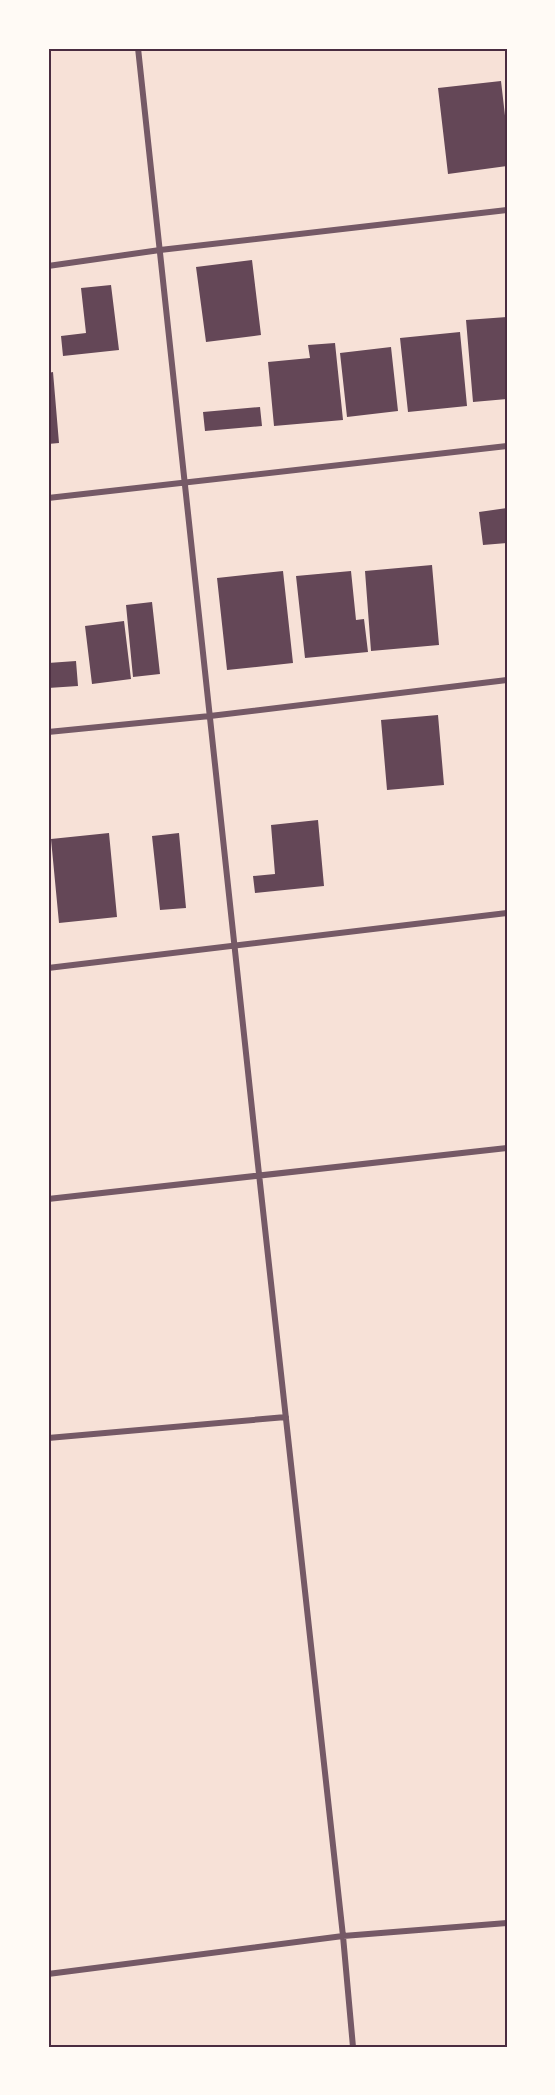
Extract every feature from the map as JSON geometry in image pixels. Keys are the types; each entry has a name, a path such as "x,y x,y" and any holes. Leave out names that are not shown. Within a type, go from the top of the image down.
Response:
{"street":[{"path":"138,48 343,1936 353,2047"},
{"path":"48,266 160,250 507,210"},
{"path":"48,498 507,446"},
{"path":"48,732 210,716 507,680"},
{"path":"48,968 507,912"},
{"path":"48,1198 507,1148"},
{"path":"48,1438 286,1417"},
{"path":"48,1974 343,1936 507,1923"}],"building":[{"path":"501,81 507,133 507,166 448,174 438,88"},
{"path":"252,260 261,335 206,342 196,267"},
{"path":"111,285 119,350 63,356 61,336 86,333 81,288"},
{"path":"507,317 507,399 473,402 466,320"},
{"path":"460,332 467,406 408,412 400,338"},
{"path":"335,343 343,420 274,426 268,362 310,358 308,345"},
{"path":"391,347 398,411 347,417 340,353"},
{"path":"53,372 59,443 48,444 48,373"},
{"path":"260,407 262,426 205,431 203,412"},
{"path":"507,508 507,543 483,545 479,512"},
{"path":"432,565 439,645 371,651 365,571"},
{"path":"283,571 293,663 227,670 217,578"},
{"path":"351,571 356,620 364,619 368,652 305,658 296,576"},
{"path":"152,602 160,674 133,677 126,605"},
{"path":"124,621 131,679 92,684 85,626"},
{"path":"76,661 78,686 48,688 48,663"},
{"path":"438,715 444,785 387,790 381,720"},
{"path":"318,820 324,886 255,893 253,876 275,874 271,825"},
{"path":"109,833 117,917 59,923 51,839"},
{"path":"179,833 186,908 160,910 152,836"}]}
